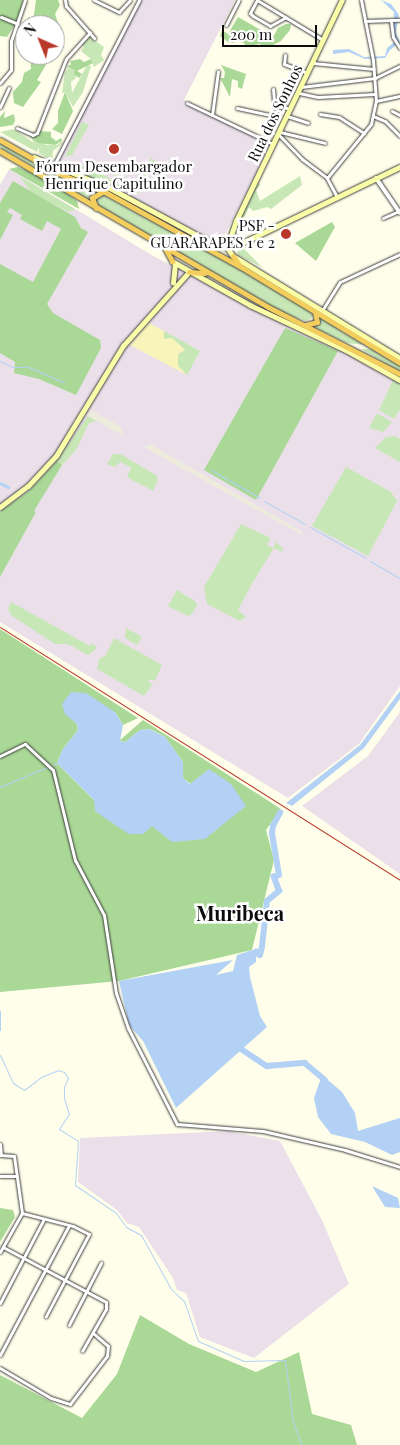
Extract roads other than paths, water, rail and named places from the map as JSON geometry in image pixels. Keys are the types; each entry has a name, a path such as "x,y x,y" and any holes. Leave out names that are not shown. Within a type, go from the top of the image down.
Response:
{"highway":[{"path":"0,140 58,173 105,192 241,267 312,308 347,333 400,363"},
{"path":"0,151 98,211 302,326 340,341 400,374"},
{"path":"98,211 92,198 97,193 105,192"},
{"path":"194,242 219,245"},
{"path":"166,249 172,260"},
{"path":"233,256 241,267"},
{"path":"188,272 209,274"},
{"path":"302,326 317,322 312,308"}],"main road":[{"name":"Rua dos Sonhos","path":"227,247 229,237 342,0"},
{"path":"23,153 110,188 219,245 227,247 241,243 400,167"},
{"name":"Rua dos Sonhos","path":"219,245 229,237"},
{"path":"233,256 234,251 241,243"},
{"path":"227,247 233,256 400,358"},
{"path":"172,260 188,272 400,380"},
{"path":"172,260 176,272 172,287"},
{"path":"0,507 28,486 56,456 121,354 172,287 188,272"}],"street":[{"path":"21,15 25,0"},
{"path":"65,0 66,6 94,38"},
{"path":"94,0 122,11 130,0"},
{"path":"53,165 139,0"},
{"path":"226,25 239,0"},
{"path":"286,18 270,26 250,13 257,0 323,40"},
{"path":"328,178 364,133 373,116 376,101 373,60 361,0"},
{"path":"1,17 15,23"},
{"path":"365,22 400,20"},
{"path":"393,21 395,41 399,47"},
{"path":"0,83 11,70 11,41 15,31"},
{"path":"17,128 33,136 37,133 66,59 90,32"},
{"path":"285,55 283,63 307,74"},
{"path":"312,63 374,69"},
{"path":"301,87 375,78 400,66"},
{"path":"212,115 218,71"},
{"path":"0,105 9,88"},
{"path":"273,88 273,100 290,110"},
{"path":"298,93 318,97 375,94"},
{"path":"376,101 400,96"},
{"path":"187,103 273,145"},
{"path":"237,108 274,116 279,105"},
{"path":"392,111 400,116"},
{"path":"320,114 339,117 364,133"},
{"path":"287,116 308,124"},
{"path":"373,116 385,121 400,136"},
{"path":"279,133 325,143"},
{"path":"279,133 302,159 328,178 337,197"},
{"path":"376,178 400,212 383,218"},
{"path":"323,310 341,281 400,254"},
{"path":"0,756 25,744 53,770 75,860 104,915 116,993 128,1028 174,1120 185,1126 263,1131 345,1150 400,1167"},
{"path":"0,1144 0,1155 12,1154 22,1213 0,1252"},
{"path":"0,1176 15,1176"},
{"path":"22,1213 69,1225 89,1235 67,1281 46,1316"},
{"path":"0,1303 44,1219"},
{"path":"0,1355 69,1225"},
{"path":"3,1246 106,1303 82,1351"},
{"path":"69,1325 101,1263"},
{"path":"0,1368 68,1405 76,1400 102,1365 108,1346 92,1333"}],"water":[{"path":"381,0 391,4 399,15 396,32 400,42 390,50 385,58 365,59 349,52 333,54 333,50 349,49 364,57 385,56 387,48 397,40 393,34 394,12"},
{"path":"400,691 400,699 364,748 292,806 286,803 360,745"},
{"path":"71,692 86,693 115,712 123,725 120,741 125,742 140,730 149,729 165,737 183,762 183,778 190,784 209,769 231,784 246,806 205,839 172,842 152,826 143,834 129,834 115,825 95,811 94,800 57,763 63,749 78,730 77,724 65,714 62,704"},
{"path":"252,950 256,952 256,962 249,967 250,977 260,1016 267,1027 176,1108 143,1041 129,1025 119,981 233,960 216,975 233,971 237,955"},
{"path":"322,1075 342,1092 355,1113 358,1131 400,1118 400,1152 392,1155 365,1142 331,1134 318,1117 314,1098"},
{"path":"372,1186 398,1198 400,1208 385,1207"}],"waterway":[{"path":"0,361 12,367 28,367 64,382"},
{"path":"211,470 260,498"},
{"path":"0,483 8,487"},
{"path":"264,501 305,524"},
{"path":"310,527 366,558"},
{"path":"370,561 400,578"},
{"path":"53,765 57,763"},
{"path":"0,787 47,767"},
{"path":"251,958 256,952 260,955 267,901 279,891 274,877 279,875 272,834 273,826 280,813"},
{"path":"0,1011 0,1030"},
{"path":"237,1046 267,1066 305,1063 325,1080"},
{"path":"0,1055 13,1083 24,1090 41,1077 58,1070 64,1072 68,1078 64,1087 64,1098 69,1114 59,1129 78,1141 75,1185 116,1213 126,1227 141,1235 171,1289 184,1301 198,1341 244,1361 285,1360 293,1422 302,1445"}],"tram line":[{"path":"0,627 400,880"}],"place":[{"name":"Fórum Desembargador Henrique Capitulino","path":"114,149"},
{"name":"PSF - GUARARAPES 1 e 2","path":"286,234"}],"district":[{"name":"Muribeca","path":"240,912"}]}
